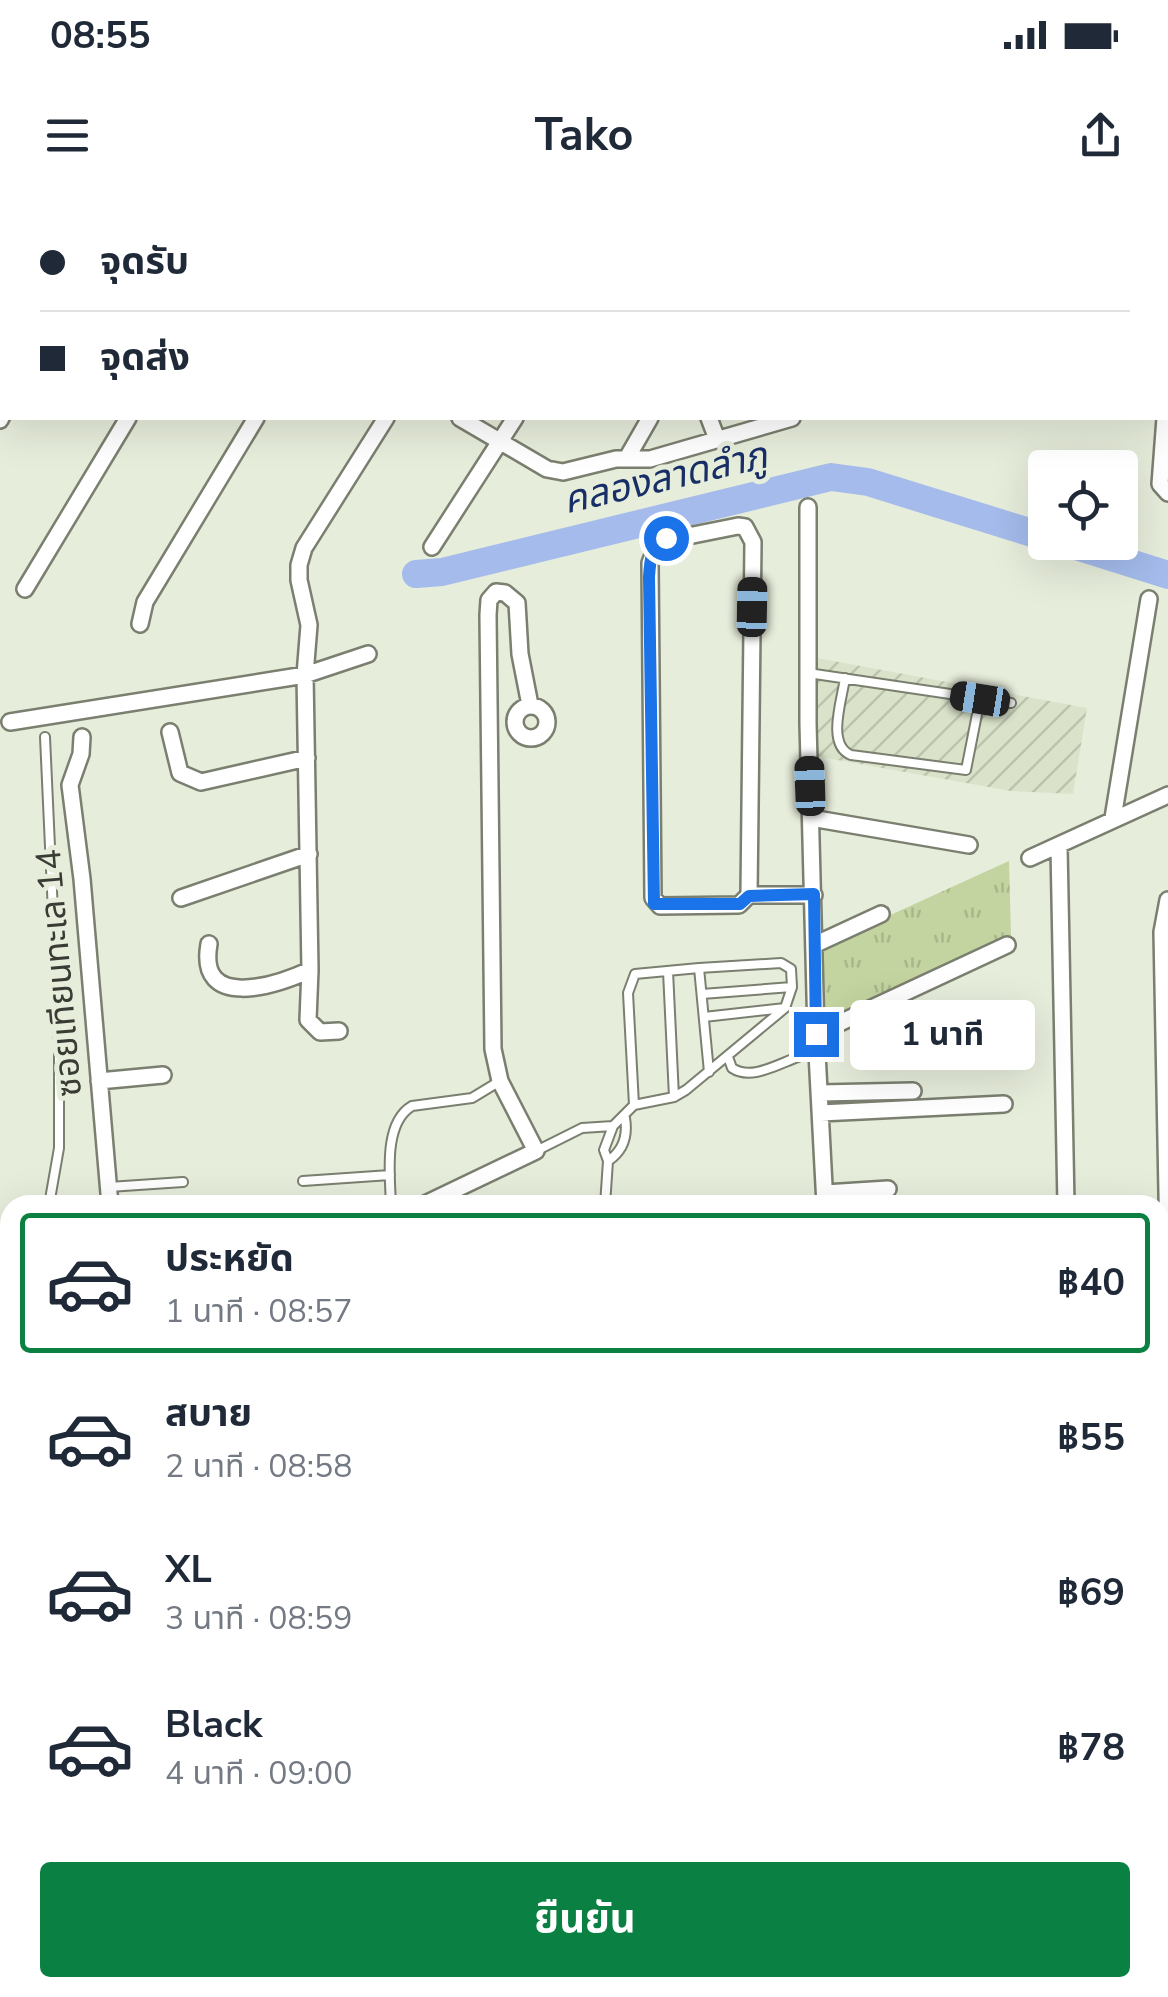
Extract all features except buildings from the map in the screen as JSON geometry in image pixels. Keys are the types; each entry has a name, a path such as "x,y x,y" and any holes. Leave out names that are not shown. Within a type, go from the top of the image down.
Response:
{"street":[{"path":"25,589 127,420"},
{"path":"140,624 145,602 248,420"},
{"path":"340,1031 320,1032 308,1020 308,625 300,598 299,565 304,548 385,420"},
{"path":"463,420 554,471 627,458 650,459 784,420"},
{"path":"432,548 514,420"},
{"path":"627,458 649,420"},
{"path":"710,420 717,438"},
{"path":"1165,420 1160,484 1168,493"},
{"path":"808,507 816,1034 825,1195"},
{"path":"749,896 753,542 746,527 738,526 658,542 650,563 653,898 660,906 740,904 749,896 814,894"},
{"path":"444,1195 536,1150 500,1080 493,1049 488,614 489,600 496,592 505,593 517,603 520,654 530,705"},
{"path":"1114,818 1150,599"},
{"path":"10,722 305,674 368,654"},
{"path":"170,732 180,773 201,782 308,758"},
{"name":"ซอยเทียนทะเล 14","path":"82,737 81,754 70,785 109,1195"},
{"path":"1030,858 1168,795"},
{"path":"811,818 969,845"},
{"path":"1059,846 1066,1195"},
{"path":"181,898 309,854"},
{"path":"1167,1195 1162,932 1168,900"},
{"path":"814,946 881,914"},
{"path":"209,944 206,965 211,974 242,990 254,990 310,970"},
{"path":"816,1034 1006,945"},
{"path":"98,1081 163,1075"},
{"path":"820,1093 913,1090"},
{"path":"821,1113 1004,1104"},
{"path":"853,1195 888,1190"}],"lane":[{"path":"808,673 1012,702"},
{"path":"845,678 837,741 843,752 851,756 966,770 980,699"},
{"path":"45,737 60,1044 59,1148 51,1195"},
{"path":"536,1150 582,1128 613,1126 634,1105 630,983 635,974 781,963 790,969 792,987 785,1008 674,1096 634,1105"},
{"path":"699,968 708,1072"},
{"path":"668,970 674,1096"},
{"path":"702,994 792,987"},
{"path":"704,1017 785,1008"},
{"path":"749,1013 750,1038"},
{"path":"728,1057 732,1068 742,1074 754,1074 798,1057"},
{"path":"391,1195 391,1149 397,1122 405,1110 472,1098 500,1080"},
{"path":"608,1161 618,1155 627,1132 625,1118"},
{"path":"606,1195 608,1161 604,1150 613,1126"},
{"path":"303,1181 390,1175"},
{"path":"109,1186 183,1182"}],"shaded area":[{"path":"812,657 1087,708 1073,794 1011,791 815,756"}],"green space":[{"path":"1009,861 1011,935 823,1022 820,947"}],"waterway":[{"name":"คลองลาดลำภู","path":"416,574 442,572 831,477 868,482 1028,532"},
{"name":"คลองลาดลำภู","path":"1120,560 1168,575"}],"route":[{"path":"666,538 654,548 649,577 654,904 740,904 749,896 814,894 816,1034"}]}
